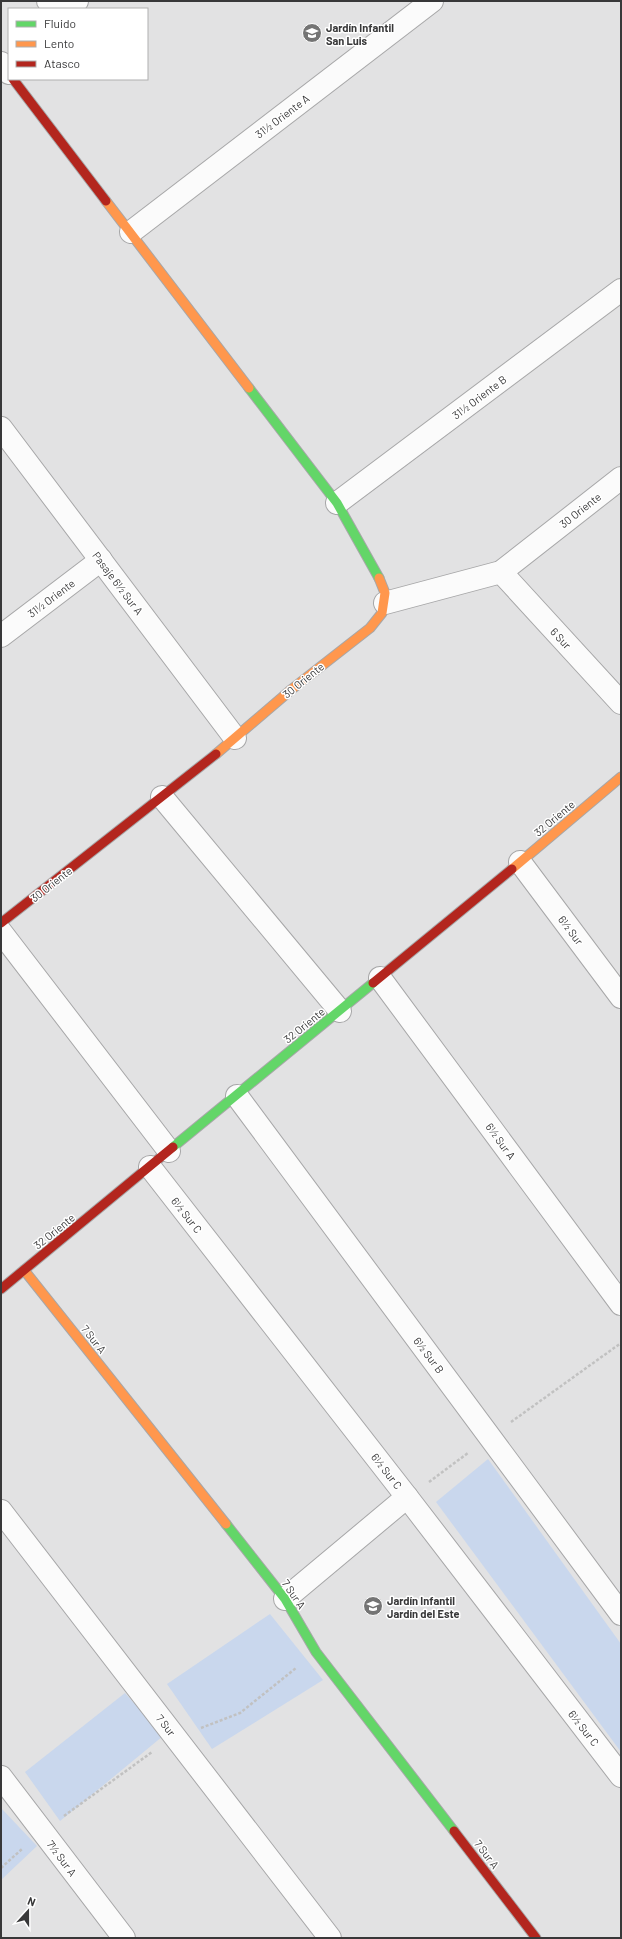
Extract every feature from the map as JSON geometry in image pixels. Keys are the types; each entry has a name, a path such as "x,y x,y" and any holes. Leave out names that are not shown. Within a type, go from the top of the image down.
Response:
{"street":[{"path":"68,8 77,1"},
{"name":"31½ Oriente A","path":"131,232 432,1"},
{"path":"1,63 8,72"},
{"path":"14,80 337,504 382,584 385,603"},
{"name":"31½ Oriente B","path":"337,504 621,290"},
{"name":"Pasaje 6½ Sur A","path":"1,428 235,738"},
{"name":"30 Oriente","path":"1,923 212,758 292,689 370,628 382,613 385,603 501,572 621,478"},
{"name":"31½ Oriente","path":"1,636 101,560"},
{"name":"6 Sur","path":"501,572 621,703"},
{"name":"32 Oriente","path":"2,1287 340,1011 621,777"},
{"path":"162,797 340,1011"},
{"name":"6½ Sur","path":"520,862 621,997"},
{"path":"1,932 169,1150"},
{"name":"6½ Sur A","path":"380,978 621,1304"},
{"name":"6½ Sur B","path":"236,1096 621,1614"},
{"name":"6½ Sur C","path":"150,1167 407,1497 621,1776"},
{"name":"7 Sur A","path":"24,1270 285,1599 316,1652 536,1938"},
{"path":"285,1599 407,1497"},
{"name":"7 Sur","path":"1,1511 330,1938"},
{"name":"7½ Sur A","path":"1,1777 124,1938"}],"path":[{"path":"407,1497 621,1342"}],"shaded area":[{"path":"488,1459 621,1644 621,1752 436,1502"},
{"path":"270,1614 323,1680 212,1749 167,1684"},
{"path":"125,1693 163,1736 60,1821 25,1772"},
{"path":"1,1808 37,1846 1,1880"}],"traffic: fast":[{"path":"249,388 337,503 379,578"},
{"path":"173,1147 373,983"},
{"path":"226,1524 285,1599 316,1652 454,1831"}],"traffic: slow":[{"path":"106,201 249,388"},
{"path":"216,754 292,689 370,628 382,613 385,593 379,578"},
{"path":"512,869 621,777"},
{"path":"24,1270 226,1524"}],"traffic: jam":[{"path":"14,80 106,201"},
{"path":"1,923 216,754"},
{"path":"373,983 512,869"},
{"path":"1,1289 173,1147"},
{"path":"454,1831 536,1938"}],"place":[{"name":"Jardín Infantil San Luis","path":"312,33"},
{"name":"Jardín Infantil Jardín del Este","path":"373,1606"}]}
